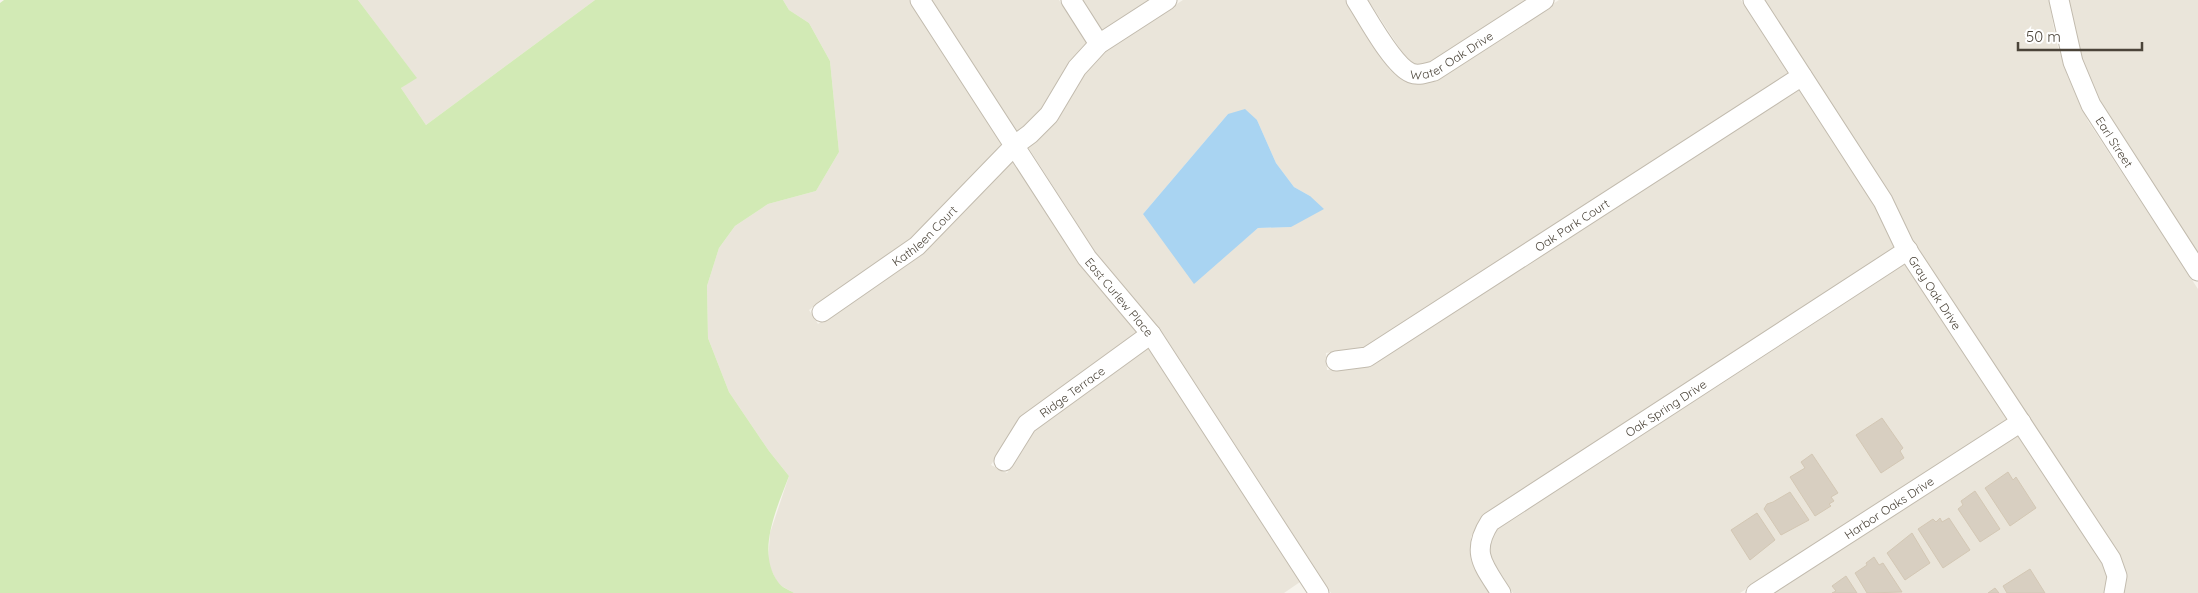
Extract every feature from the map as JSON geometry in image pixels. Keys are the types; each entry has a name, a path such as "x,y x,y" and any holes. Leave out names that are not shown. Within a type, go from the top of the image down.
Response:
{"street":[{"name":"East Curlew Place","path":"920,0 1090,263 1151,334 1310,590"},
{"path":"1071,0 1099,44"},
{"path":"1015,145 1030,134 1049,115 1077,68 1099,44 1167,0"},
{"name":"Water Oak Drive","path":"1356,0 1398,65 1410,73 1421,74 1434,72 1544,0"},
{"name":"Gray Oak Drive","path":"1753,0 1883,200 1908,250 2111,559 2117,576 2115,589"},
{"name":"Earl Street","path":"2059,0 2071,57 2091,105 2198,272"},
{"name":"Oak Park Court","path":"1336,361 1367,357 1802,76"},
{"name":"Kathleen Court","path":"822,312 917,246 1015,145"},
{"name":"Oak Spring Drive","path":"1501,593 1480,559 1481,536 1490,522 1908,250"},
{"name":"Ridge Terrace","path":"1004,461 1027,424 1151,334"},
{"name":"Harbor Oaks Drive","path":"1756,593 2021,422"}],"shaded area":[{"path":"358,0 595,0 426,125 401,88 416,77"},
{"path":"783,0 909,0 1003,145 911,240 809,310 818,324 922,253 1013,159 1086,273 1138,333 1019,420 991,465 1007,473 1034,430 1148,347 1300,582 1284,593 794,593 778,584 768,563 770,533 789,476 769,451 729,392 708,338 707,286 719,248 735,226 768,204 816,191 839,152 830,61 809,23 789,10"},
{"path":"932,0 1059,0 1087,44 1042,110 1018,132"},
{"path":"1082,0 1151,0 1102,32"},
{"path":"1183,0 1345,0 1390,70 1405,80 1419,84 1439,78 1559,0 1741,0 1789,74 1365,348 1326,353 1327,370 1367,366 1799,89 1875,206 1895,248 1482,518 1471,537 1471,560 1490,593 1331,593 1164,335 1101,261 1028,147 1057,120 1085,73 1105,50","holes":["1228,114 1257,120 1276,163 1294,187 1310,196 1291,227 1258,228 1244,240 1143,214"]},
{"path":"1368,0 1529,0 1431,63 1422,66 1415,65 1406,58"},
{"path":"1764,0 2049,0 2056,41 2068,77 2088,121 2198,289 2198,593 2123,593 2127,577 2119,553 1912,240 1891,195"},
{"path":"2068,0 2198,0 2198,254 2105,111 2085,69 2075,35"},
{"path":"1904,263 2008,420 1740,593 1513,593 1490,556 1490,538 1496,528"},
{"path":"2018,435 2103,563 2108,577 2104,593 1772,593"}],"green space":[{"path":"4,0 358,0 417,78 401,88 426,125 595,0 783,0 789,10 809,23 830,61 839,152 816,191 768,204 735,226 719,248 707,286 708,338 729,392 769,451 789,476 774,515 769,543 769,557 772,570 778,582 794,593 0,593 0,3"}],"water":[{"path":"1245,109 1257,120 1276,163 1294,187 1310,196 1324,209 1291,227 1258,228 1194,284 1143,214 1228,114"}],"building":[{"path":"1882,418 1903,448 1900,451 1904,458 1881,473 1856,435"},
{"path":"1812,454 1838,493 1831,497 1834,501 1829,504 1831,506 1815,516 1790,477 1805,468 1801,462"},
{"path":"2008,472 2013,480 2016,477 2036,508 2010,526 1985,488"},
{"path":"1975,491 2000,529 1980,542 1958,509 1963,505 1961,501"},
{"path":"1790,492 1809,520 1781,535 1764,509 1767,504"},
{"path":"1757,513 1775,540 1750,560 1731,530"},
{"path":"1940,518 1942,522 1949,518 1970,550 1943,568 1918,529 1933,519 1936,522"},
{"path":"1912,533 1930,563 1905,580 1887,553"},
{"path":"1874,557 1879,565 1883,563 1902,592 1867,593 1855,573 1867,565 1866,563"},
{"path":"2030,569 2045,593 2007,593 2003,586"},
{"path":"1846,576 1857,593 1832,593 1836,591 1832,586"},
{"path":"1995,588 1999,593 1988,593"}]}
